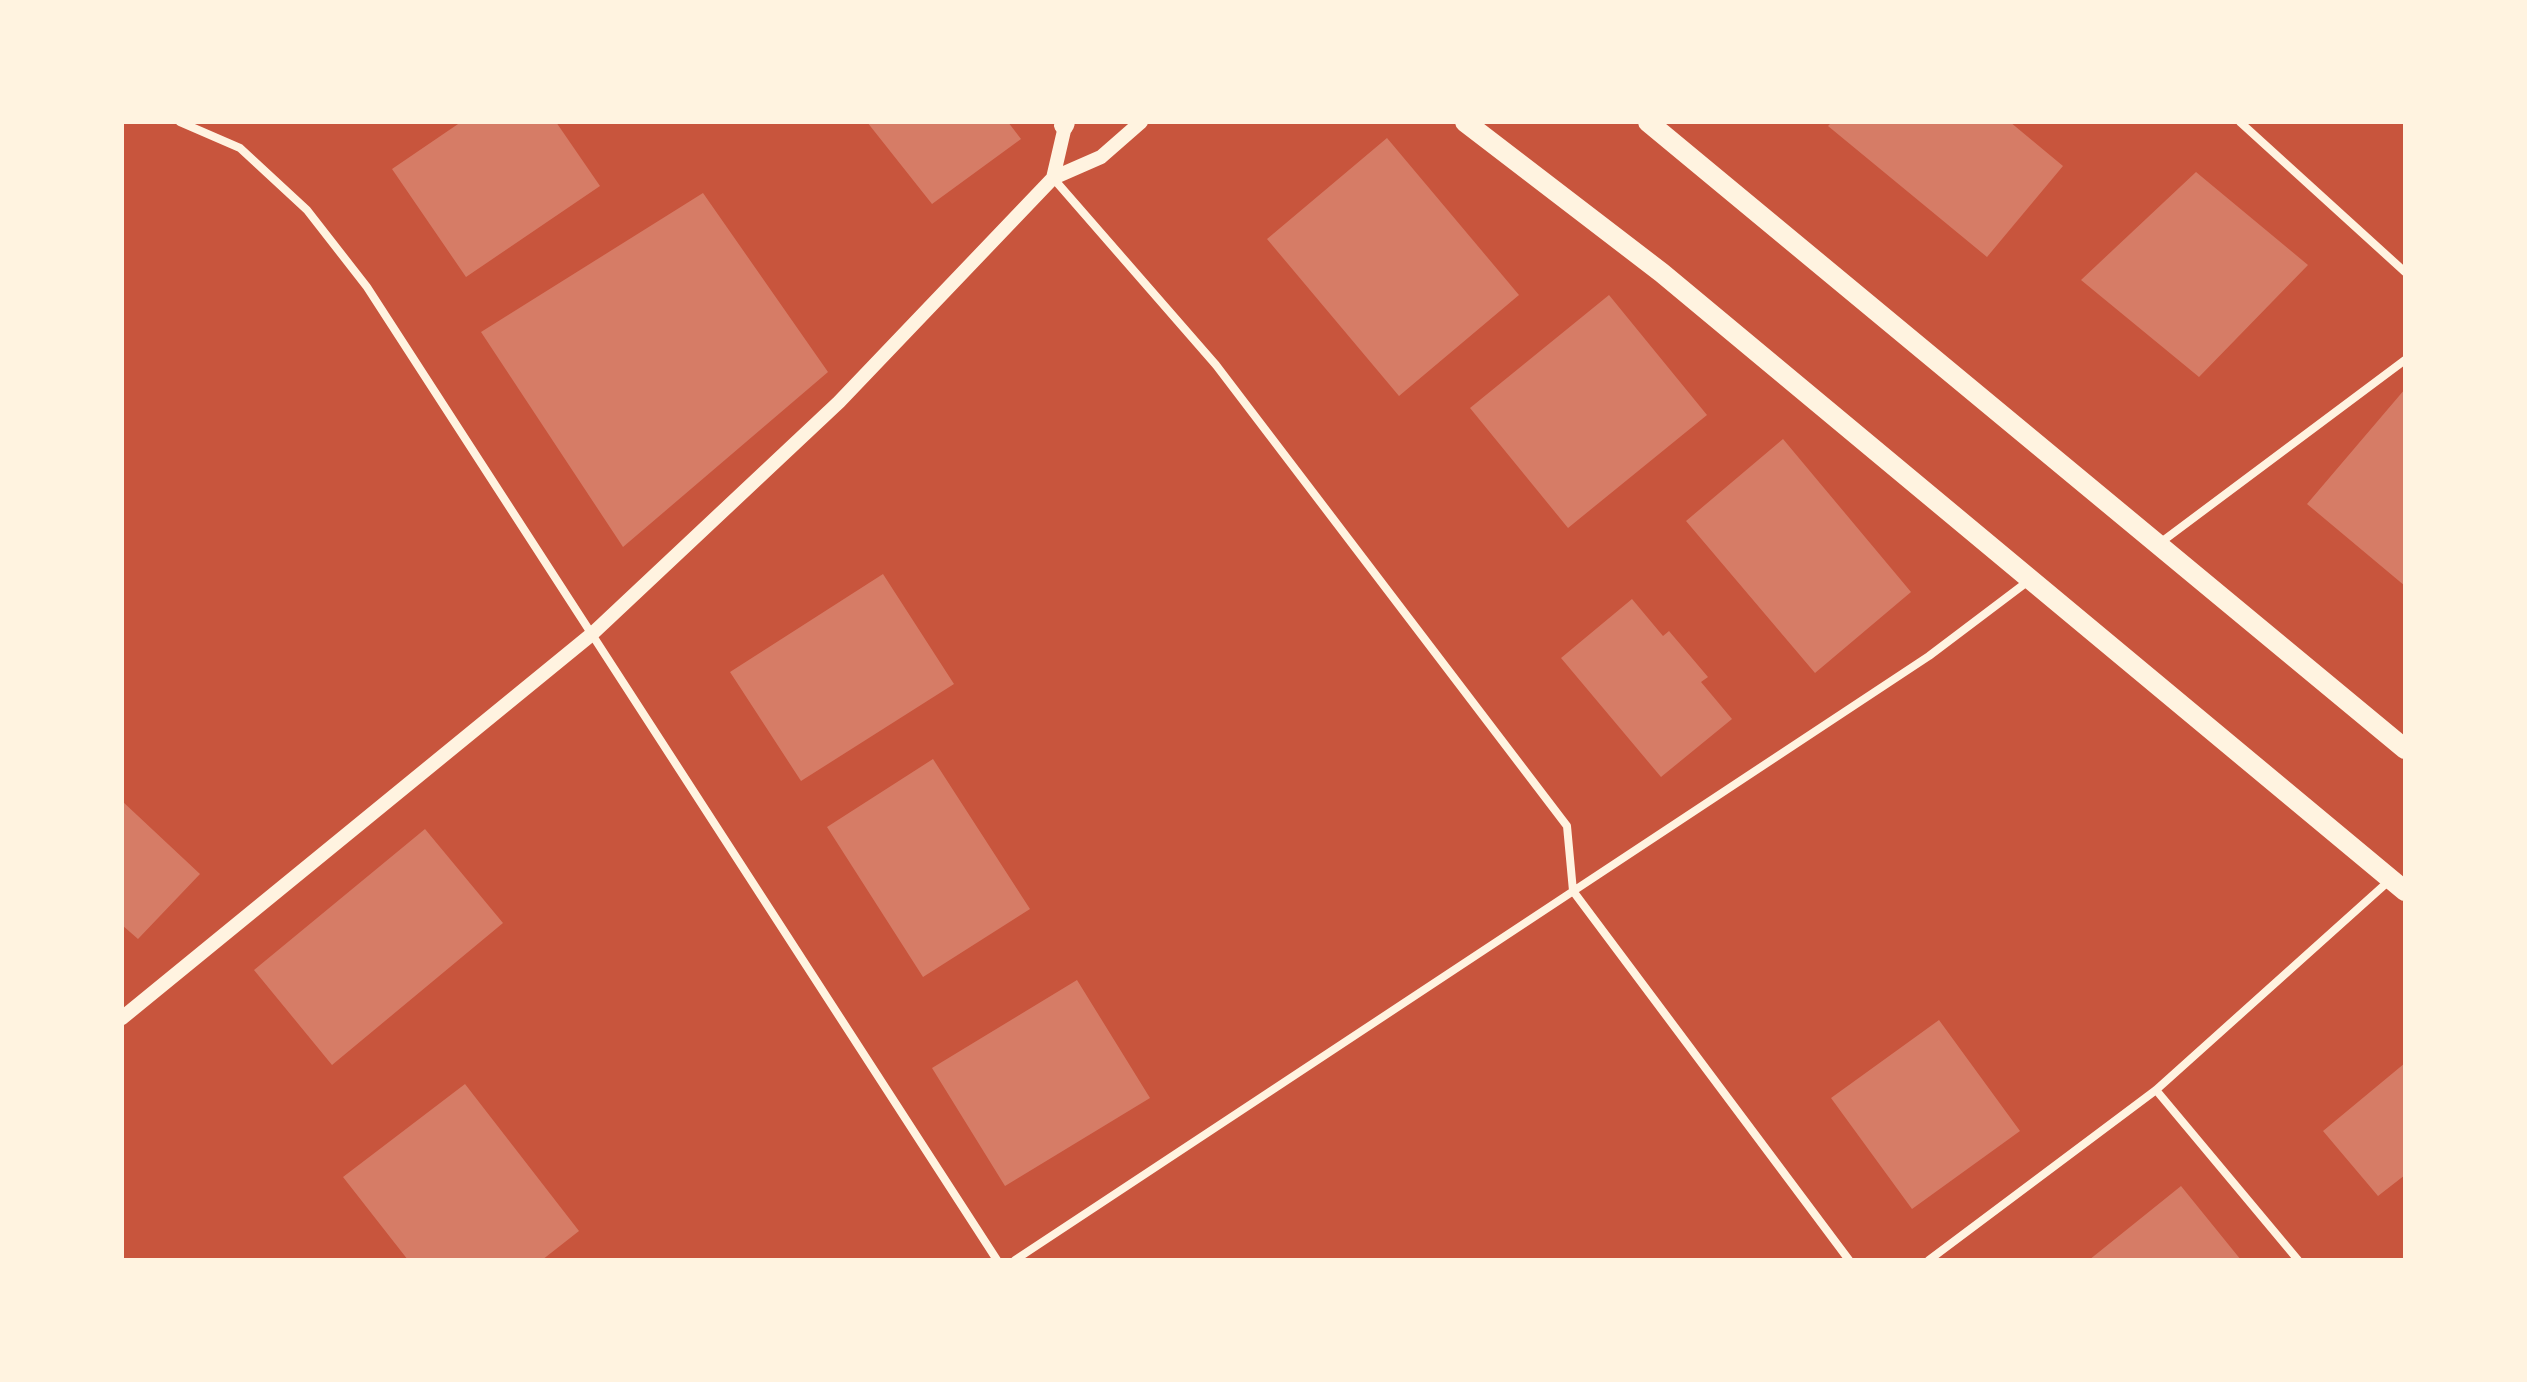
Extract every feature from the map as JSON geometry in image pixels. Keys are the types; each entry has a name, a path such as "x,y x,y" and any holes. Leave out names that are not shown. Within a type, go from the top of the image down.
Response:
{"main road":[{"path":"1465,122 1662,273 2398,885"},
{"path":"1648,122 2405,749"}],"street":[{"path":"180,122 240,148 307,210 367,287 997,1260"},
{"path":"122,1018 592,634 839,402 1053,178 1101,157 1141,122"},
{"path":"2240,122 2405,272"},
{"path":"1053,178 1065,123"},
{"path":"1053,178 1216,365 1567,826 1573,891 1849,1260"},
{"path":"2159,543 2405,360"},
{"path":"1015,1260 1929,656 2031,579"},
{"path":"1929,1260 2156,1090 2398,885"},
{"path":"2156,1090 2298,1260"}],"building":[{"path":"461,122 556,122 600,186 466,277 392,169"},
{"path":"867,122 1008,122 1021,139 932,204"},
{"path":"1832,122 2010,122 2063,166 1987,257 1828,126"},
{"path":"1387,138 1519,295 1399,396 1267,239"},
{"path":"2196,172 2308,265 2199,377 2081,280"},
{"path":"703,193 828,372 623,547 481,332"},
{"path":"1609,295 1707,415 1568,528 1470,408"},
{"path":"2405,389 2405,586 2307,504"},
{"path":"1783,439 1911,592 1815,673 1686,521"},
{"path":"883,574 954,684 801,781 730,672"},
{"path":"1632,599 1663,636 1669,631 1708,677 1701,682 1732,719 1661,777 1561,658"},
{"path":"933,759 1030,909 923,977 827,827"},
{"path":"122,801 200,874 138,939 122,925"},
{"path":"425,829 503,923 332,1065 254,970"},
{"path":"1077,980 1150,1098 1005,1186 932,1068"},
{"path":"1939,1020 2020,1131 1912,1209 1831,1098"},
{"path":"2405,1063 2405,1175 2378,1196 2323,1131"},
{"path":"465,1084 579,1231 542,1260 408,1260 343,1177"},
{"path":"2181,1186 2241,1260 2089,1260"}]}
